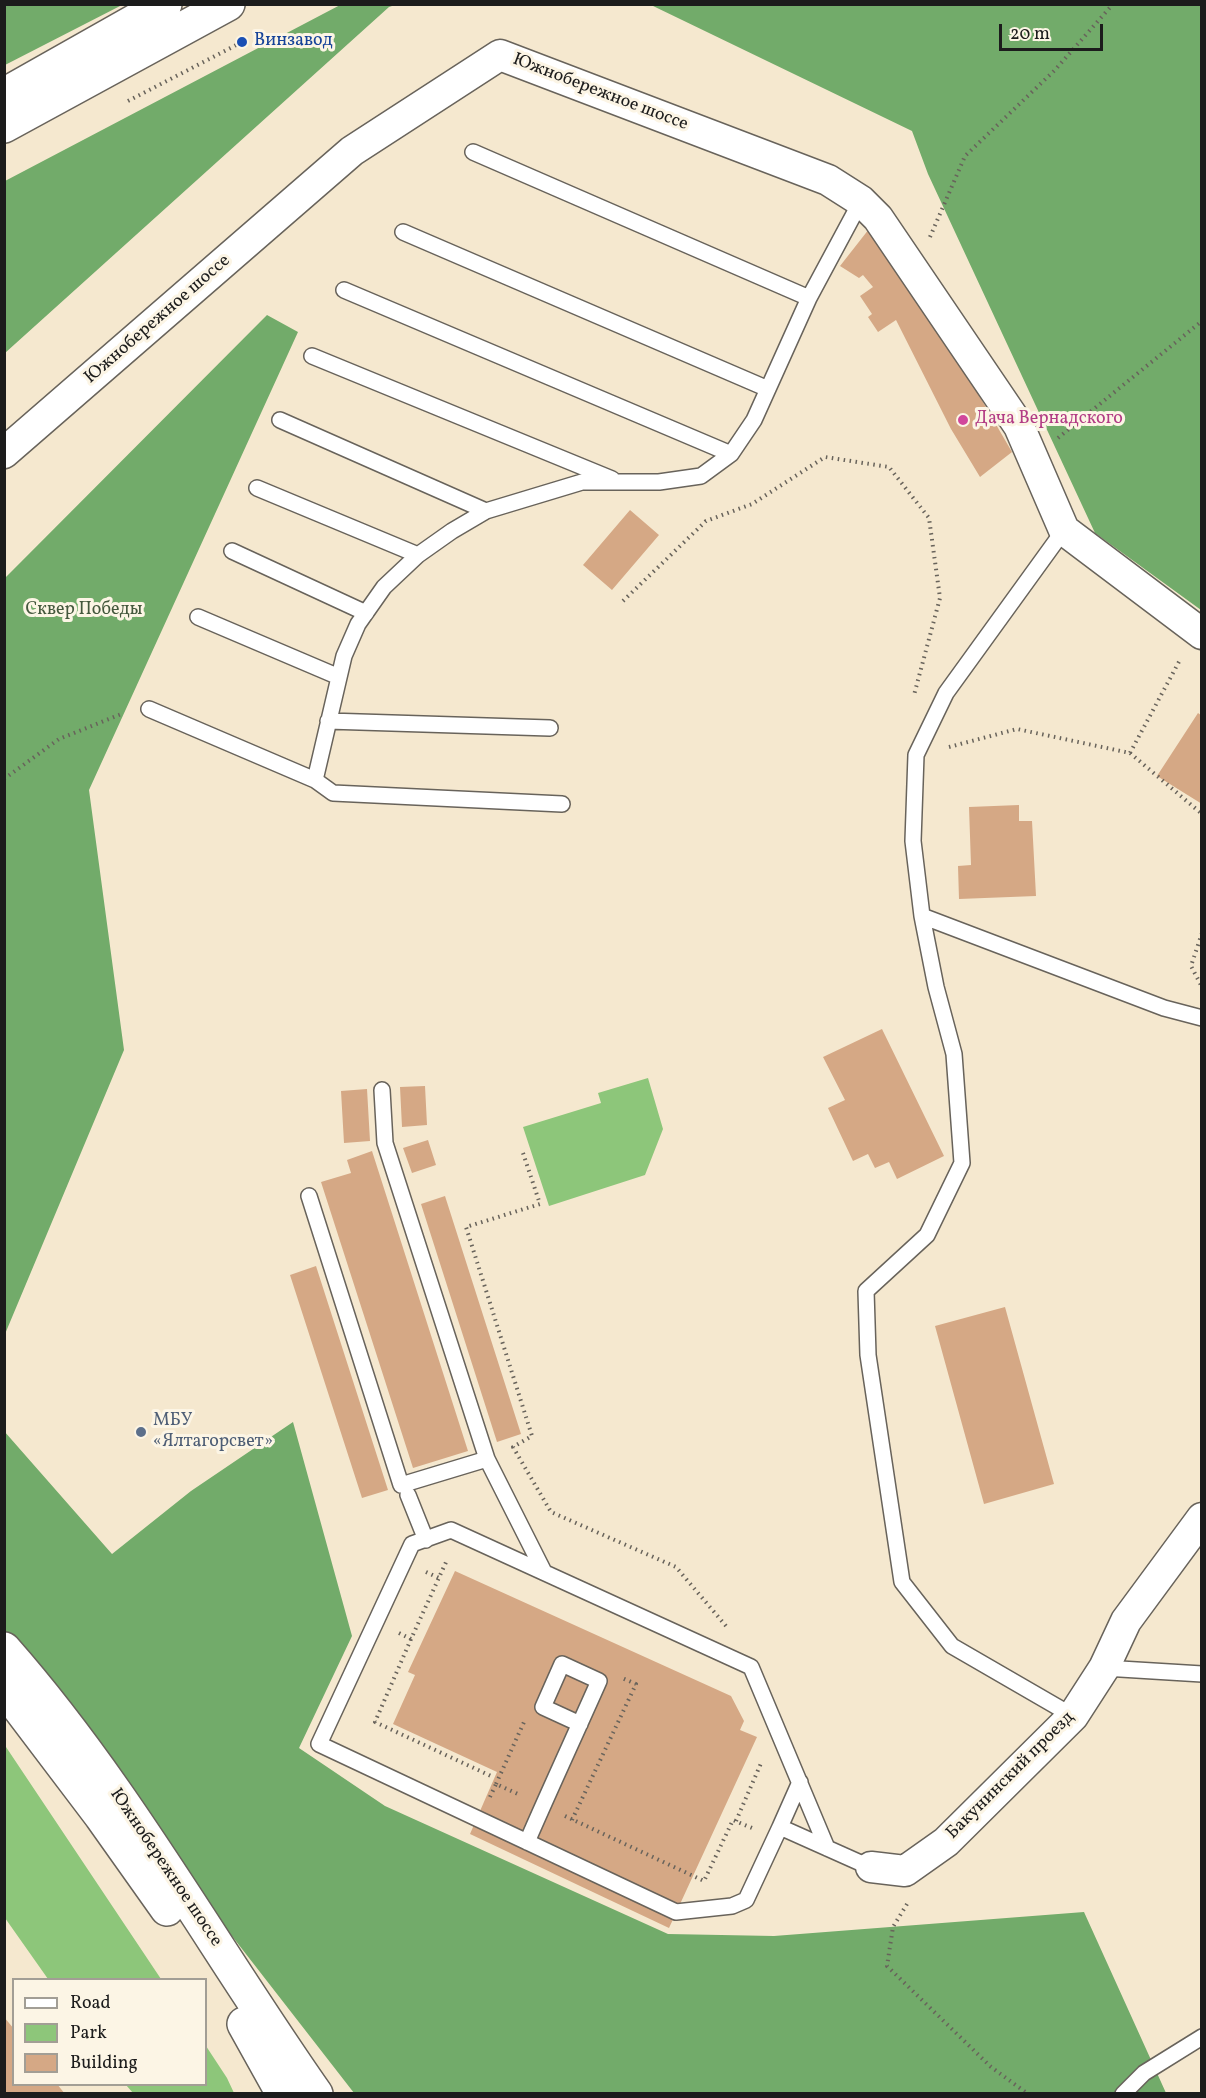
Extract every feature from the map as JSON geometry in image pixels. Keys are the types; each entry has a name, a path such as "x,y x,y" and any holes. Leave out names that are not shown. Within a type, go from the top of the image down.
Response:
{"highway":[{"path":"4,95 165,4"},
{"path":"4,126 228,4"},
{"name":"Южнобережное шоссе","path":"4,1649 30,1678 122,1802 316,2094"},
{"name":"Южнобережное шоссе","path":"4,1688 101,1816 221,1985 283,2094"}],"street":[{"name":"Южнобережное шоссе","path":"4,453 352,151 500,55 828,180 861,201 878,218 1019,426 1064,530"},
{"path":"1064,530 1199,633"},
{"name":"Бакунинский проезд","path":"868,1866 905,1871 946,1842 1073,1716 1104,1668 1126,1622 1202,1518"}],"lane":[{"path":"473,152 809,298"},
{"path":"315,780 344,656 366,613 384,587 418,555 486,511 582,482 659,482 701,476 731,454 754,420 809,298 861,201"},
{"path":"403,232 768,389"},
{"path":"344,290 731,454"},
{"path":"312,356 620,482"},
{"path":"280,420 486,511"},
{"path":"257,488 418,555"},
{"path":"1064,530 946,693 916,755 913,841 922,916 936,987 954,1054 962,1163 927,1235 866,1291 868,1355 902,1582 952,1646 1073,1716"},
{"path":"232,551 366,613"},
{"path":"198,618 339,677"},
{"path":"149,708 315,780 333,793 562,804"},
{"path":"328,721 550,728"},
{"path":"922,916 1164,1008 1202,1018"},
{"path":"382,1090 385,1143 487,1459 544,1572"},
{"path":"309,1196 401,1485 487,1459"},
{"path":"408,1495 426,1540"},
{"path":"800,1782 746,1900 732,1906 676,1912 319,1744 412,1544 451,1530 751,1667 800,1782 827,1848"},
{"path":"1104,1668 1202,1674"},
{"path":"526,1842 580,1724"},
{"path":"780,1827 868,1866"},
{"path":"1123,2094 1144,2073 1202,2037"}],"path":[{"path":"913,270 941,216 965,156 1055,70 1113,4"},
{"path":"1033,459 1202,321"},
{"path":"623,601 706,521 752,504 825,457 889,467 929,518 940,598 913,700 928,731"},
{"path":"1131,753 1160,694 1199,633"},
{"path":"4,778 59,739 132,710"},
{"path":"916,755 1017,729 1131,753 1202,814"},
{"path":"1202,933 1191,966 1202,987"},
{"path":"523,1153 540,1204 466,1227 532,1436 513,1447 551,1512 676,1566 743,1646 751,1667"},
{"path":"459,1534 375,1722 491,1776"},
{"path":"392,1630 411,1639"},
{"path":"489,1800 496,1784 704,1881 763,1760"},
{"path":"910,1899 893,1927 887,1966 991,2067 1028,2094"}],"green space":[{"path":"5,4 122,4 122,5 5,65"},
{"path":"342,4 395,5 389,7 5,353 5,181"},
{"path":"651,5 1201,5 1201,610 1095,533 928,174 912,131"},
{"name":"Сквер Победы","path":"267,315 298,332 89,790 124,1050 5,1334 5,578"},
{"path":"648,1078 663,1129 645,1175 549,1206 523,1127 601,1103 598,1093"},
{"path":"293,1422 352,1636 299,1748 385,1806 668,1934 774,1936 1084,1912 1166,2093 354,2093 5,1644 4,1431 112,1554 191,1491"},
{"path":"4,1744 160,1978 47,1978 5,1918"},
{"path":"207,2048 234,2093 133,2093 127,2086 207,2086"}],"building":[{"path":"869,229 891,244 1012,452 980,477 951,429 896,320 878,332 868,317 872,314 860,296 873,287 863,275 859,278 840,266"},
{"path":"630,510 659,535 612,590 583,565"},
{"path":"1198,713 1202,716 1202,804 1157,776"},
{"path":"1019,805 1019,821 1032,821 1036,896 959,899 958,866 971,865 969,807"},
{"path":"882,1029 944,1156 897,1179 889,1162 875,1168 868,1154 853,1161 828,1108 845,1100 823,1057"},
{"path":"425,1086 427,1125 402,1127 400,1087"},
{"path":"367,1089 370,1141 344,1143 341,1091"},
{"path":"428,1140 436,1165 412,1173 403,1148"},
{"path":"372,1151 468,1451 413,1468 321,1182 351,1173 347,1160"},
{"path":"445,1196 521,1434 497,1442 421,1204"},
{"path":"316,1266 388,1490 362,1498 290,1275"},
{"path":"1005,1307 1054,1484 984,1504 935,1326"},
{"path":"455,1571 731,1696 744,1721 740,1730 757,1737 669,1928 470,1834 497,1772 393,1724 415,1675 408,1672"},
{"path":"4,2017 12,2027 12,2086 59,2086 65,2094 4,2094"}],"place":[{"name":"Винзавод","path":"242,42"},
{"name":"Дача Вернадского","path":"963,420"},
{"name":"МБУ «Ялтагорсвет»","path":"141,1432"}]}
